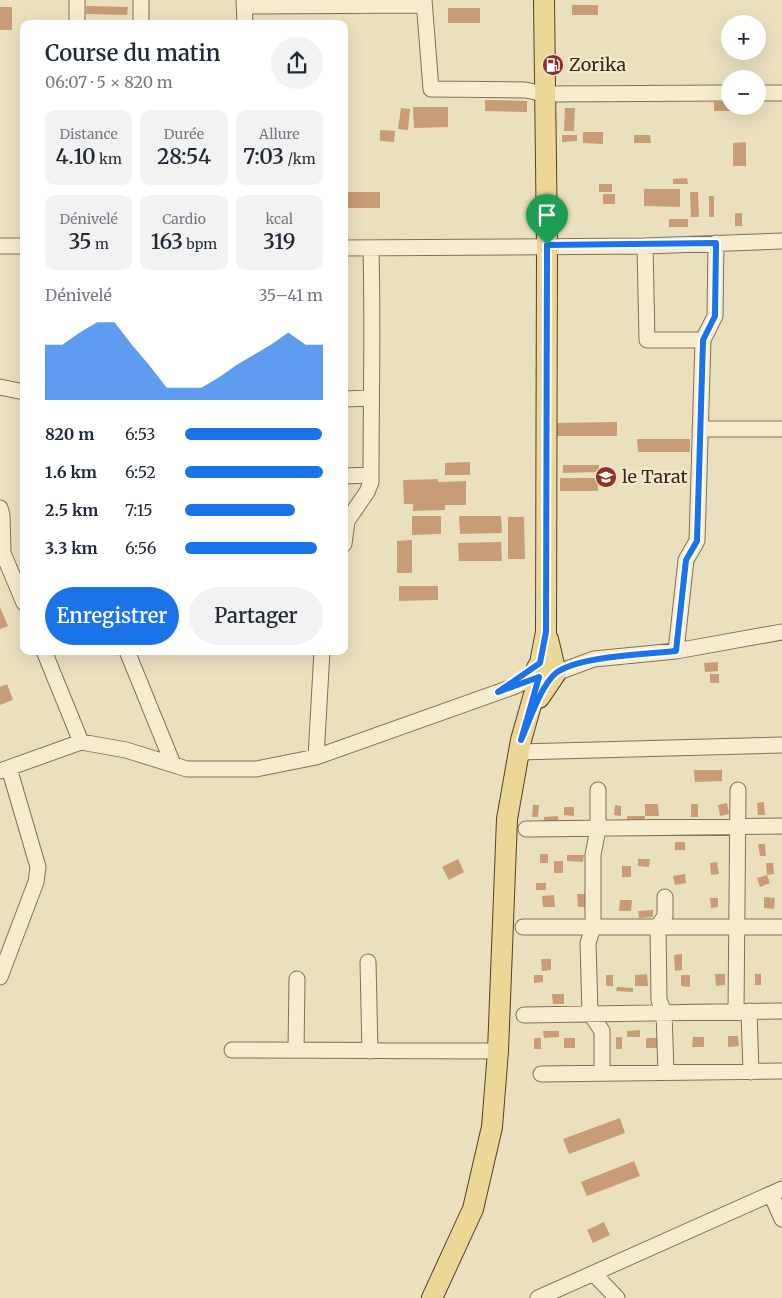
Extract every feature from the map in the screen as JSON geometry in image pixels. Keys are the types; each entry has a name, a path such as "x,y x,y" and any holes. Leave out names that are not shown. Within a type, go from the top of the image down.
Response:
{"main road":[{"path":"432,1298 473,1209 492,1127 498,1051 507,819 520,746 546,670 547,245 544,0"}],"street":[{"path":"77,0 77,20"},
{"path":"141,0 141,20"},
{"path":"245,20 244,3 424,2 431,89 525,90 546,94 721,93"},
{"path":"766,93 782,93"},
{"path":"348,248 547,245 644,246 782,241"},
{"path":"676,651 686,560 697,541 703,340 715,316 716,243"},
{"path":"0,246 20,246"},
{"path":"644,246 647,340 703,340"},
{"path":"348,520 367,492 371,475 371,398 374,339 371,248"},
{"path":"1,388 20,391"},
{"path":"348,399 371,398"},
{"path":"700,429 782,429"},
{"path":"348,476 371,475"},
{"path":"0,508 2,515 3,553 20,593"},
{"path":"0,977 36,882 38,867 4,769 81,742 126,750 187,769 256,769 316,757 498,692 546,670 606,658 676,651 782,632"},
{"path":"46,655 81,742"},
{"path":"129,655 173,764"},
{"path":"316,757 322,655"},
{"path":"520,746 782,745"},
{"path":"598,790 598,829 593,855 593,926 588,943 590,1013 602,1030 602,1073"},
{"path":"738,790 737,926 743,1011 751,1072"},
{"path":"526,829 782,826"},
{"path":"665,898 665,916 658,926 659,1000 664,1012 666,1072"},
{"path":"523,927 782,927"},
{"path":"368,962 370,1050"},
{"path":"296,1050 297,979"},
{"path":"524,1015 782,1011"},
{"path":"232,1050 498,1051"},
{"path":"541,1074 782,1071"},
{"path":"538,1298 776,1192 782,1219"},
{"path":"594,1274 618,1298"}],"building":[{"path":"572,5 598,5 598,15 572,15"},
{"path":"86,6 128,7 127,15 86,14"},
{"path":"0,7 12,7 12,30 0,30"},
{"path":"448,8 480,8 480,23 448,23"},
{"path":"485,100 527,101 527,112 485,111"},
{"path":"714,102 721,102 721,111 714,111"},
{"path":"413,107 448,107 448,127 414,128"},
{"path":"401,108 410,109 408,130 398,129"},
{"path":"565,108 575,108 574,131 564,131"},
{"path":"380,130 395,131 394,142 380,141"},
{"path":"583,132 603,132 603,144 583,143"},
{"path":"562,135 577,135 577,141 562,142"},
{"path":"634,135 650,135 651,143 634,143"},
{"path":"746,142 746,166 733,166 733,143"},
{"path":"687,178 688,184 673,184 673,179"},
{"path":"599,184 612,184 612,192 599,192"},
{"path":"644,189 680,189 680,207 644,206"},
{"path":"348,192 380,192 380,208 348,208"},
{"path":"690,192 698,192 699,217 691,217"},
{"path":"603,194 615,194 615,204 603,204"},
{"path":"709,196 714,196 714,217 709,217"},
{"path":"735,213 742,213 742,226 735,226"},
{"path":"669,219 688,219 688,227 669,227"},
{"path":"617,422 617,436 555,436 555,423"},
{"path":"637,439 690,439 690,452 638,452"},
{"path":"470,462 470,475 445,475 445,463"},
{"path":"563,465 599,465 599,472 563,473"},
{"path":"560,478 598,478 598,491 560,491"},
{"path":"438,479 438,482 466,481 466,505 445,505 445,510 413,511 413,504 404,504 403,480"},
{"path":"412,516 441,516 441,534 412,535"},
{"path":"459,516 501,516 502,533 460,534"},
{"path":"508,517 524,517 525,559 508,559"},
{"path":"412,540 412,573 397,573 397,541"},
{"path":"501,542 502,561 459,561 458,543"},
{"path":"399,586 438,586 438,600 399,601"},
{"path":"0,607 8,626 0,629"},
{"path":"718,662 718,671 705,672 704,663"},
{"path":"710,674 719,674 719,683 710,683"},
{"path":"7,684 13,700 0,705 0,687"},
{"path":"694,770 722,770 722,781 695,782"},
{"path":"764,802 765,815 758,815 757,803"},
{"path":"727,803 729,814 720,816 718,805"},
{"path":"645,804 658,804 659,816 645,816"},
{"path":"691,804 698,804 698,817 691,817"},
{"path":"533,805 539,805 538,817 532,817"},
{"path":"615,805 621,806 621,816 614,815"},
{"path":"564,807 574,807 574,816 564,815"},
{"path":"558,816 558,823 544,824 544,817"},
{"path":"627,816 645,816 645,822 627,822"},
{"path":"675,842 685,842 685,850 675,850"},
{"path":"758,844 765,844 766,856 760,856"},
{"path":"540,854 548,854 548,863 540,863"},
{"path":"567,855 584,855 583,862 567,861"},
{"path":"458,859 464,872 449,880 442,867"},
{"path":"638,859 650,859 649,867 638,866"},
{"path":"554,861 563,861 563,873 554,873"},
{"path":"717,862 719,874 711,875 710,863"},
{"path":"766,863 773,863 774,874 767,875"},
{"path":"622,866 631,866 631,877 622,877"},
{"path":"685,874 686,883 675,885 673,876"},
{"path":"767,875 770,883 760,887 757,878"},
{"path":"536,883 546,883 546,890 536,890"},
{"path":"577,894 587,894 587,907 578,907"},
{"path":"554,895 555,907 543,907 542,896"},
{"path":"764,897 775,898 774,909 764,908"},
{"path":"710,898 718,898 718,907 711,908"},
{"path":"620,900 632,900 631,911 619,911"},
{"path":"653,910 653,917 639,918 638,911"},
{"path":"682,954 682,970 675,971 674,955"},
{"path":"541,959 551,959 551,970 542,971"},
{"path":"647,974 648,986 635,986 635,975"},
{"path":"715,974 725,974 725,985 716,986"},
{"path":"755,974 761,974 761,985 755,985"},
{"path":"534,975 543,975 543,982 534,983"},
{"path":"606,975 613,975 613,986 606,986"},
{"path":"681,975 690,975 690,987 681,986"},
{"path":"617,987 633,988 633,992 616,991"},
{"path":"552,994 564,994 564,1004 553,1004"},
{"path":"640,1030 640,1037 627,1037 627,1031"},
{"path":"543,1031 559,1031 559,1037 544,1038"},
{"path":"728,1036 738,1036 739,1046 728,1047"},
{"path":"616,1037 622,1037 622,1049 616,1049"},
{"path":"693,1037 704,1037 704,1047 692,1047"},
{"path":"534,1038 541,1038 541,1049 534,1049"},
{"path":"564,1038 575,1038 575,1048 564,1048"},
{"path":"646,1038 657,1038 657,1048 646,1048"},
{"path":"620,1118 625,1133 569,1154 563,1139"},
{"path":"634,1161 640,1176 587,1196 581,1182"},
{"path":"604,1222 610,1235 593,1243 587,1230"}],"place":[{"name":"Zorika","path":"553,65"},
{"name":"le Tarat","path":"606,477"}],"route":[{"path":"716,243 715,316 703,340 697,541 686,560 676,651 594,659 556,673 550,679 538,700 521,740 539,677 498,692 540,663 546,632 547,245 644,246 716,243"}]}
